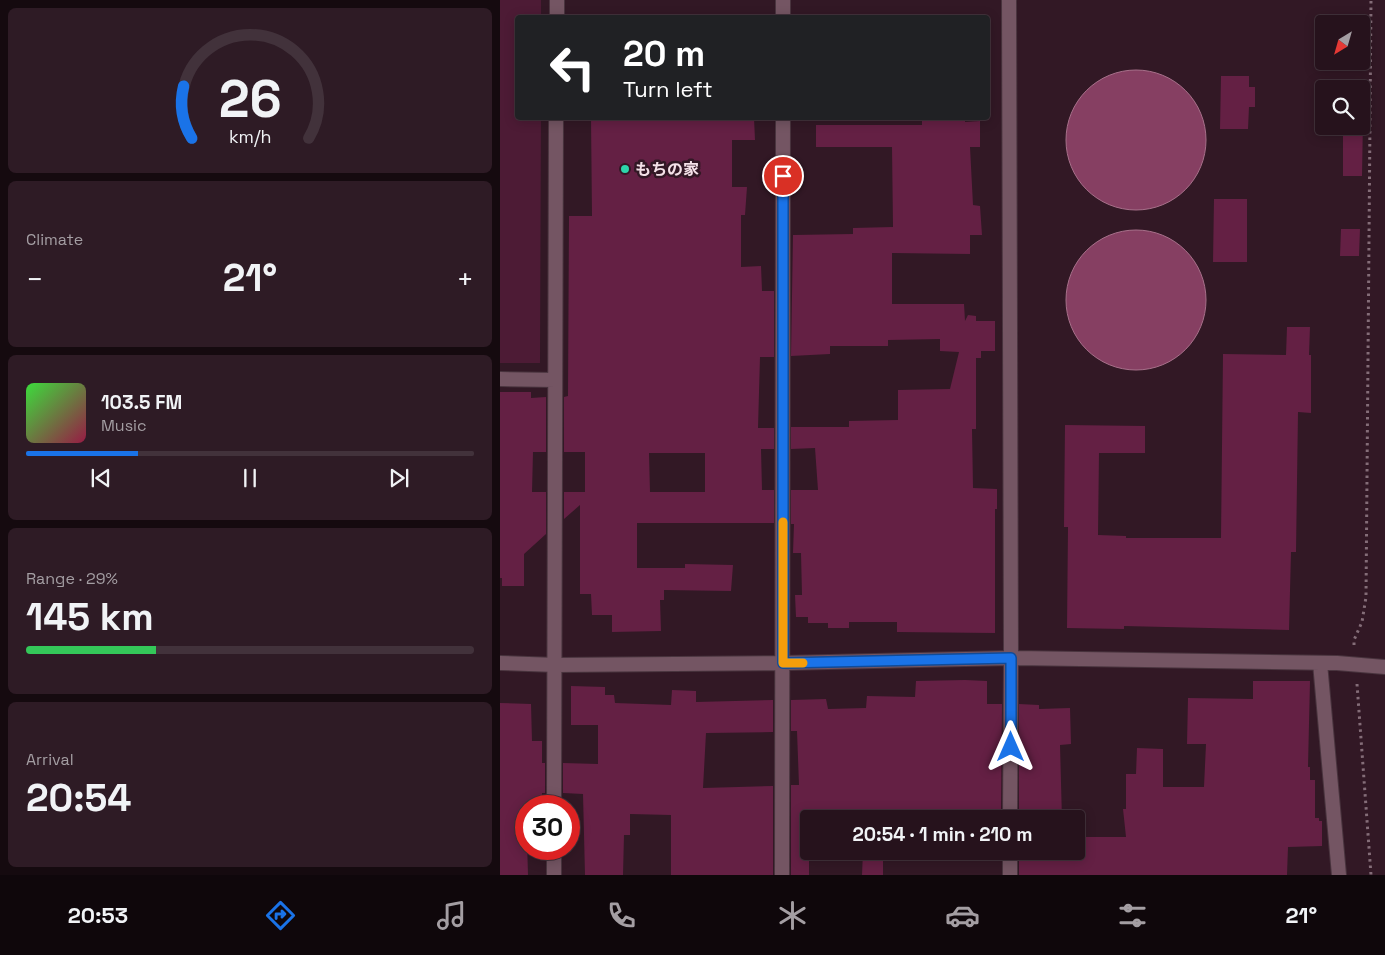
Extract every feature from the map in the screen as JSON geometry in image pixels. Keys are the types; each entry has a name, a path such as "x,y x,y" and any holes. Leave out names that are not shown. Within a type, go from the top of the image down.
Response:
{"street":[{"path":"556,15 557,0"},
{"path":"783,0 783,15"},
{"path":"1009,0 1010,810"},
{"path":"554,795 556,120"},
{"path":"782,875 783,120"},
{"path":"500,379 555,380"},
{"path":"500,663 556,665 783,663 1011,658 1320,662 1385,667"},
{"path":"1320,662 1339,875"},
{"path":"554,860 554,875"},
{"path":"1010,860 1010,875"}],"path":[{"path":"1371,0 1366,597 1362,622 1354,640 1371,875"}],"shaded area":[{"path":"500,0 541,0 541,15 515,15 515,120 541,120 540,363 500,363"},
{"path":"1136,70 1150,71 1163,75 1175,81 1186,90 1195,101 1201,113 1205,126 1205,154 1201,167 1195,179 1186,190 1175,199 1163,205 1150,209 1136,210 1122,209 1109,205 1097,199 1086,190 1077,179 1071,167 1067,154 1066,140 1067,126 1071,113 1077,101 1086,90 1097,81 1109,75 1122,71"},
{"path":"1136,230 1150,231 1163,235 1175,241 1186,250 1195,261 1201,273 1205,286 1205,314 1201,327 1195,339 1186,350 1175,359 1163,365 1150,369 1136,370 1122,369 1109,365 1097,359 1086,350 1077,339 1071,327 1067,314 1066,300 1067,286 1071,273 1077,261 1086,250 1097,241 1109,235 1122,231"}],"building":[{"path":"1221,76 1249,76 1249,87 1255,87 1255,107 1249,107 1248,129 1220,129"},
{"path":"591,120 754,120 755,140 732,140 732,187 747,187 745,215 741,215 741,267 761,266 762,291 774,291 774,357 760,357 758,428 774,428 774,449 761,449 762,490 774,490 774,523 637,523 637,568 685,568 685,564 733,565 731,591 664,590 664,600 660,600 661,631 612,632 612,615 592,615 591,594 580,594 580,505 564,519 564,492 585,492 585,452 564,452 564,397 568,396 569,216 592,216","holes":["649,453 705,453 705,492 650,492"]},
{"path":"922,121 980,121 980,147 970,147 973,205 980,206 982,235 970,235 970,254 892,253 892,304 964,304 965,321 968,315 976,316 976,321 995,321 995,351 981,351 981,358 976,358 976,429 972,429 973,488 997,489 997,509 995,509 995,633 897,632 897,622 849,622 849,628 828,628 828,623 808,623 808,617 796,617 795,595 802,595 801,553 793,553 794,524 791,524 791,490 818,490 815,448 791,449 791,427 849,427 849,421 898,420 898,390 950,389 959,352 940,351 940,339 888,340 888,346 830,346 830,354 791,356 793,235 853,234 853,228 893,227 892,147 816,147 816,125 922,125"},
{"path":"1343,135 1363,135 1362,176 1343,176"},
{"path":"1214,199 1247,199 1247,262 1213,262"},
{"path":"1341,229 1360,229 1359,256 1340,256"},
{"path":"1287,327 1310,327 1309,355 1311,355 1311,413 1298,412 1296,552 1291,552 1289,630 1124,626 1124,629 1067,628 1068,527 1064,527 1065,425 1145,426 1145,453 1099,453 1098,535 1126,536 1126,538 1221,538 1223,354 1286,355"},
{"path":"500,392 531,392 531,398 546,397 546,452 533,452 532,492 546,492 546,534 524,554 524,586 502,586 502,578 500,578"},
{"path":"916,681 987,681 987,704 1002,704 1001,810 800,810 800,860 809,860 809,875 791,875 791,785 799,785 797,731 791,731 791,700 826,699 828,709 866,708 867,696 915,697"},
{"path":"1253,681 1310,681 1308,767 1310,767 1310,780 1315,780 1315,818 1319,818 1319,821 1322,821 1322,846 1288,847 1287,875 1019,875 1019,860 1085,860 1085,837 1126,837 1123,809 1126,809 1126,774 1136,774 1137,748 1163,749 1163,787 1204,787 1206,744 1187,744 1188,698 1253,699"},
{"path":"571,686 605,687 605,695 614,695 615,703 671,705 672,690 696,691 696,702 773,700 773,732 706,733 703,788 773,786 773,875 671,875 671,815 630,814 630,835 624,835 623,875 585,875 583,794 563,793 563,763 598,764 598,725 571,725"},
{"path":"500,703 531,704 532,741 542,741 542,763 545,763 545,793 542,793 542,795 515,795 515,860 528,860 528,875 500,875"},
{"path":"1019,704 1039,705 1039,709 1070,708 1071,744 1060,745 1062,810 1019,810"},
{"path":"863,860 883,860 883,875 862,875"}],"slow traffic":[{"path":"783,522 783,663 803,663"}],"place":[{"name":"もちの家","path":"625,169"}],"route":[{"path":"783,176 783,663 1011,658 1011,747"}]}
